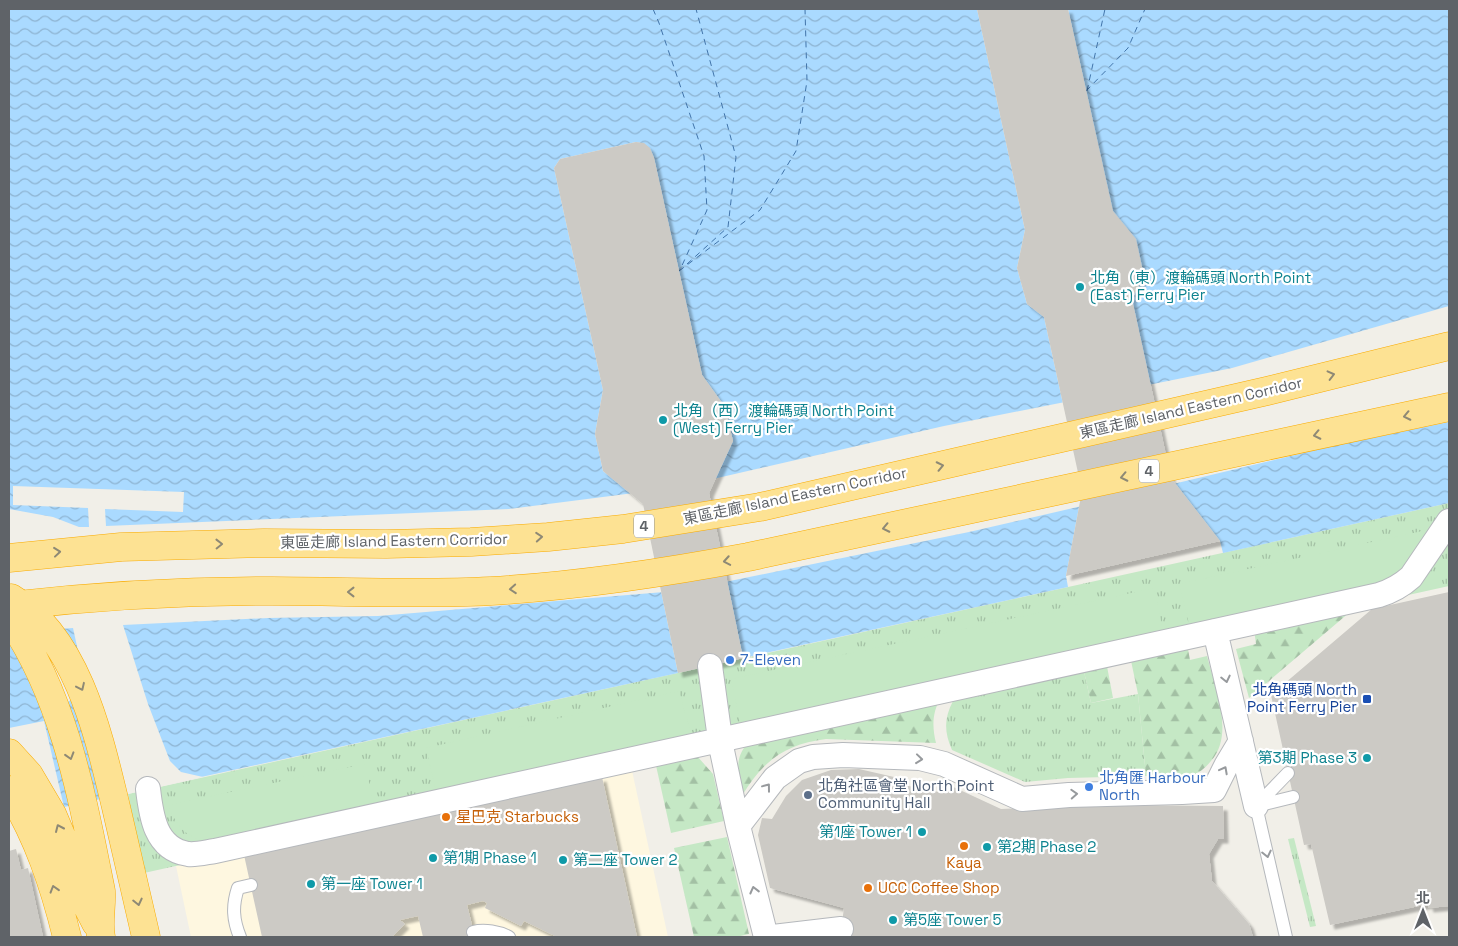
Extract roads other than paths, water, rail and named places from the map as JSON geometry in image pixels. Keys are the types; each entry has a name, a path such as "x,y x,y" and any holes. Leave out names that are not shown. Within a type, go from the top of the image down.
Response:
{"highway":[{"name":"東區走廊 Island Eastern Corridor","path":"9,558 121,547 186,544 471,542 548,537 642,526 770,505 1267,392 1449,346"},
{"name":"4","path":"9,606 88,598 219,592 427,593 490,591 610,580 679,570 758,555 1449,406"},
{"path":"9,597 27,608 57,644 84,692 105,759 146,937"},
{"path":"9,617 34,659 47,686 75,771 100,892 102,906 101,934"},
{"path":"9,753 29,775 52,814 69,852 85,902 101,934"},
{"path":"9,790 25,817 45,862 56,892 66,937"}],"street":[{"path":"148,789 152,819 165,842 179,851 188,854 198,854 1215,632 1392,591 1411,577 1449,521"},
{"path":"1215,632 1256,806"},
{"path":"710,666 720,740 738,826 766,937"},
{"path":"738,826 774,778 799,762 813,757 843,755 920,758 949,766 1022,798 1069,794 1188,792 1214,790 1241,741"},
{"path":"772,937 841,929"}],"lane":[{"path":"1256,806 1288,773"},
{"path":"1256,806 1294,797"},
{"path":"1256,806 1286,937"},
{"path":"240,937 234,916 234,901 238,888 251,885"},
{"path":"474,932 480,930 509,937"}],"water":[{"path":"9,9 977,9 1025,230 1017,268 1027,304 1044,317 1082,491 1066,576 1068,587 743,658 709,493 733,441 725,407 702,375 654,158 648,147 636,142 560,159 554,168 603,390 595,434 603,471 643,504 678,673 64,807 44,721 9,728"},
{"path":"1068,9 1449,9 1449,503 1223,553 1220,541 1171,478"}],"place":[{"name":"北角（東）渡輪碼頭 North Point (East) Ferry Pier","path":"1080,287"},
{"name":"北角（西）渡輪碼頭 North Point (West) Ferry Pier","path":"663,420"},
{"name":"7-Eleven","path":"730,660"},
{"name":"北角碼頭 North Point Ferry Pier","path":"1367,699"},
{"name":"第3期 Phase 3","path":"1367,758"},
{"name":"北角匯 Harbour North","path":"1089,787"},
{"name":"北角社區會堂 North Point Community Hall","path":"808,795"},
{"name":"星巴克 Starbucks","path":"446,817"},
{"name":"第1座 Tower 1","path":"922,832"},
{"name":"Kaya","path":"964,846"},
{"name":"第2期 Phase 2","path":"987,847"},
{"name":"第1期 Phase 1","path":"433,858"},
{"name":"第二座 Tower 2","path":"563,860"},
{"name":"第一座 Tower 1","path":"311,884"},
{"name":"UCC Coffee Shop","path":"868,888"},
{"name":"第5座 Tower 5","path":"893,920"}]}
